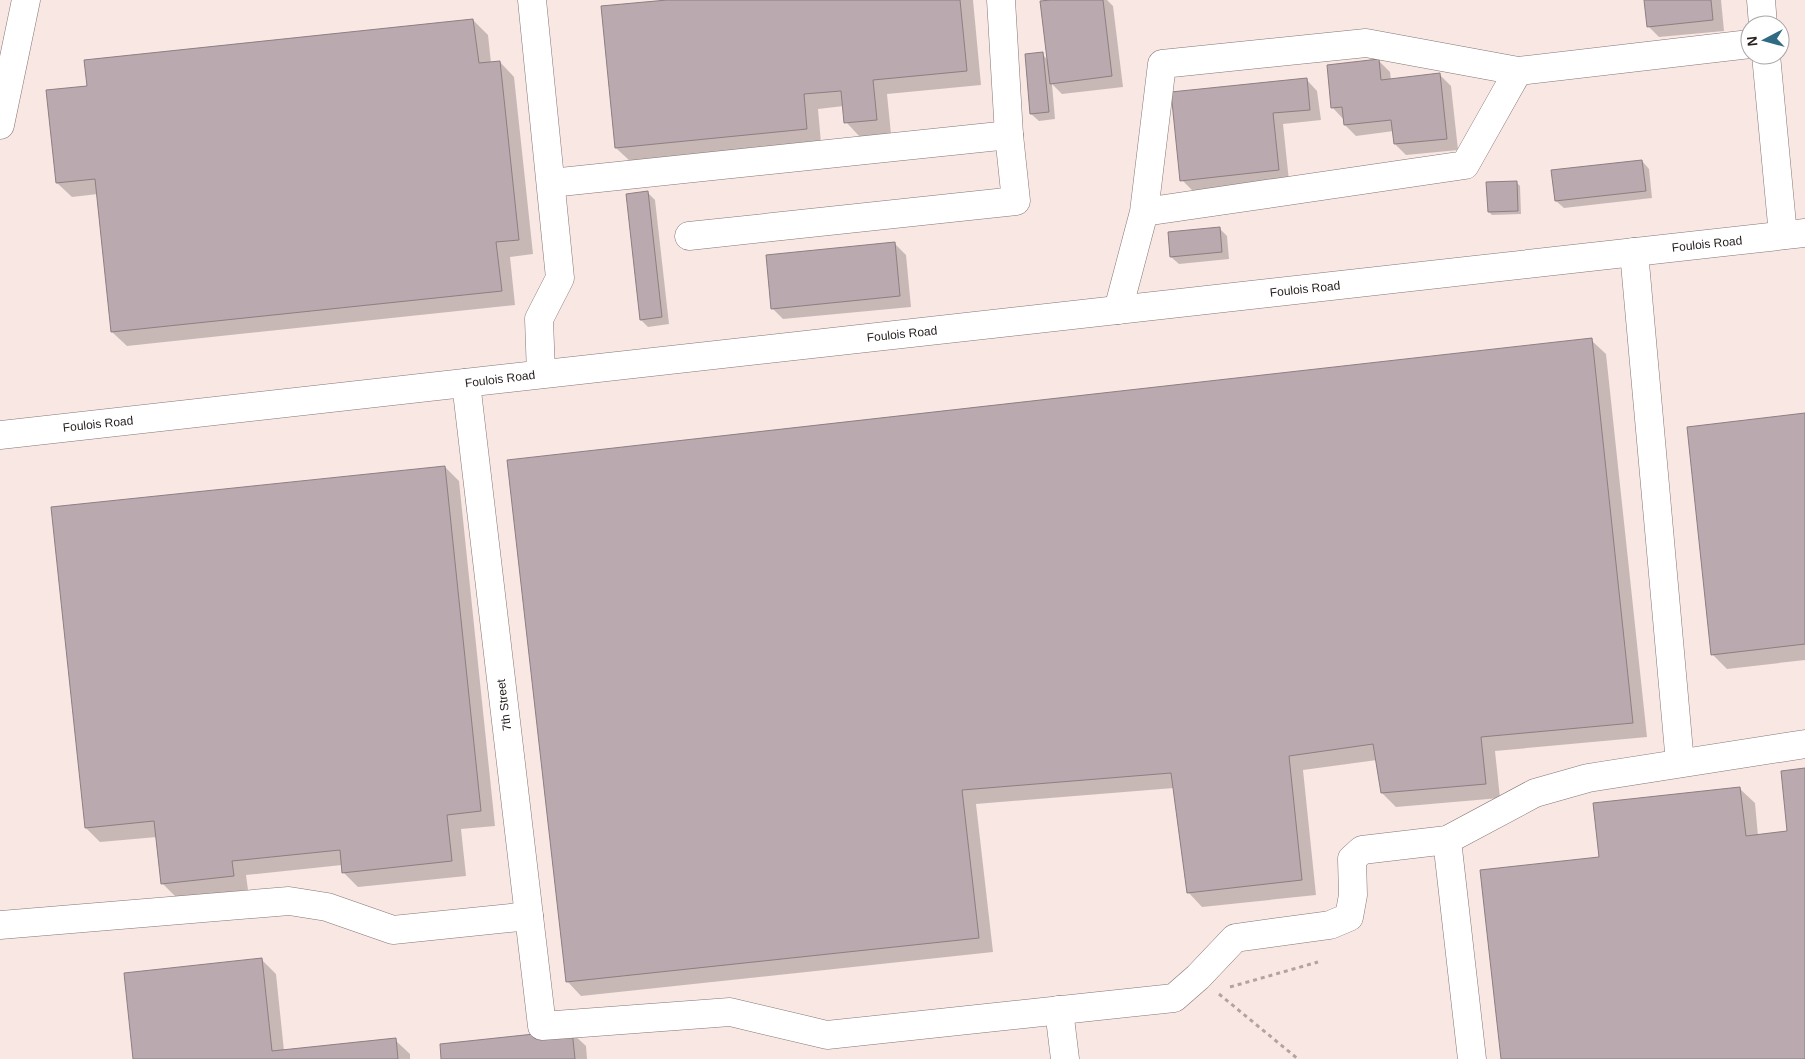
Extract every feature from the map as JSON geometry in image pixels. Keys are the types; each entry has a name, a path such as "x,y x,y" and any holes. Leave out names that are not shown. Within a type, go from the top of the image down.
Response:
{"street":[{"path":"0,40 26,0"},
{"path":"0,126 26,0"},
{"path":"532,0 560,278 539,319 541,374"},
{"path":"689,236 1016,202 1009,135 1001,0"},
{"path":"1761,0 1762,15"},
{"path":"1118,310 1144,212 1162,64 1366,43 1518,71 1740,45"},
{"path":"1768,65 1794,234"},
{"path":"1144,212 1465,165 1518,71"},
{"path":"551,183 1009,135"},
{"name":"Foulois Road","path":"0,435 1794,234"},
{"path":"1634,252 1680,763"},
{"name":"7th Street","path":"466,383 542,1026 730,1012 827,1035 1060,1010"},
{"path":"1065,1059 1060,1010 1174,998 1198,977 1235,938 1330,925 1349,917 1353,895 1352,859 1362,850 1448,840 1535,793 1588,778 1805,744"},
{"path":"1448,840 1472,1059"},
{"path":"0,925 289,901 328,907 394,930 529,916"}],"path":[{"path":"1221,984 1230,987 1318,962"},
{"path":"1219,994 1298,1059"}],"building":[{"path":"667,0 960,0 967,71 873,80 877,120 844,123 841,91 804,94 807,129 615,148 601,6"},
{"path":"1103,0 1112,76 1050,84 1040,1"},
{"path":"1644,0 1711,0 1713,20 1647,27"},
{"path":"473,19 479,63 500,61 519,240 496,242 502,291 111,332 95,179 56,183 46,90 87,86 84,60"},
{"path":"1043,52 1049,112 1030,114 1025,54"},
{"path":"1379,59 1381,80 1440,73 1447,139 1394,144 1391,120 1344,125 1342,107 1331,108 1327,65"},
{"path":"1307,78 1310,110 1273,113 1279,170 1180,181 1171,92"},
{"path":"1642,160 1646,191 1555,201 1551,170"},
{"path":"1517,181 1518,211 1488,212 1486,182"},
{"path":"648,191 662,317 640,320 626,194"},
{"path":"1220,227 1222,252 1170,257 1168,232"},
{"path":"895,242 900,296 771,309 766,255"},
{"path":"1592,338 1633,723 1481,737 1486,784 1381,793 1373,744 1289,756 1302,880 1187,893 1171,773 962,790 979,938 566,982 507,460"},
{"path":"1805,413 1805,644 1711,655 1687,427"},
{"path":"445,466 481,811 447,815 452,861 342,873 340,850 232,861 234,876 161,884 154,821 85,828 51,507"},
{"path":"1805,768 1805,1059 1501,1059 1480,870 1599,857 1593,803 1740,787 1746,836 1787,831 1781,771"},
{"path":"262,958 272,1051 396,1038 398,1059 133,1059 124,973"},
{"path":"572,1030 575,1059 441,1059 440,1044"}]}
